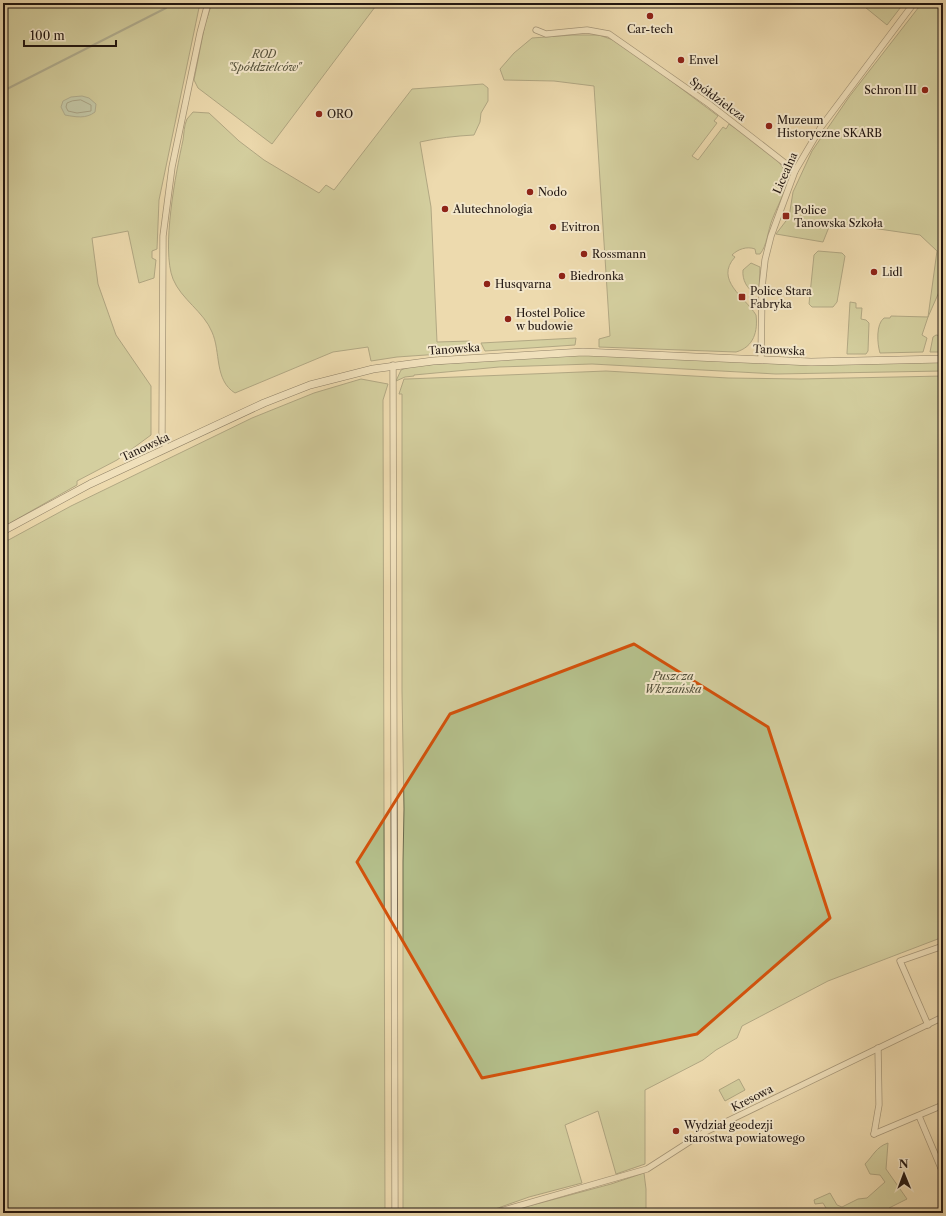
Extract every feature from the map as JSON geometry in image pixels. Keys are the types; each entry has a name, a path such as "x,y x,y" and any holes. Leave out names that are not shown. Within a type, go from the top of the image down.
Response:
{"main road":[{"name":"Tanowska","path":"3,531 78,490 166,448 298,389 346,374 393,365 584,352 622,352 761,360 834,362 943,359"}],"street":[{"path":"166,448 162,439 163,236 172,167 200,32 208,3"},
{"name":"Licealna","path":"761,360 762,294 765,260 773,230 795,171 821,127 914,3"},
{"name":"Spółdzielcza","path":"536,30 546,34 588,30 609,34 709,104 795,171"},
{"path":"393,365 395,1213"},
{"path":"928,1025 900,961 943,946"},
{"name":"Kresowa","path":"494,1213 647,1168 703,1133 943,1017"},
{"path":"878,1048 879,1105 874,1134 943,1105"},
{"path":"919,1116 943,1173"}],"highlighted area":[{"path":"634,644 768,727 830,918 697,1034 482,1078 357,862 450,714"}],"green space":[{"path":"3,3 200,3 159,200 157,249 152,251 152,258 156,260 154,278 139,283 128,231 92,238 98,284 116,335 151,386 151,435 117,460 77,481 77,485 3,527"},
{"name":"ROD \"Spółdzielców\"","path":"212,3 378,3 272,144 198,88 194,80 205,24"},
{"path":"860,3 904,3 887,25"},
{"path":"922,3 943,3 943,283 928,317 937,251 920,235 831,222 823,242 776,234 789,217 793,192 812,151 849,97"},
{"path":"599,35 619,42 718,116 714,121 717,123 692,156 698,160 723,127 726,129 729,124 757,142 775,158 782,167 786,176 786,186 772,220 762,251 760,254 756,254 755,249 746,248 737,251 732,255 735,257 729,265 728,273 730,281 739,295 756,315 754,338 742,350 736,352 599,347 599,339 610,336 594,86 554,81 504,80 500,69 514,53 532,38"},
{"path":"483,84 488,88 488,101 481,113 480,122 474,135 447,137 420,142 431,207 437,342 470,341 469,352 397,357 371,361 368,347 333,352 235,393 224,381 212,332 204,318 181,293 173,279 170,266 169,230 171,210 187,119 193,112 209,113 239,141 264,160 319,193 326,185 334,190 412,89"},
{"path":"818,251 842,253 845,256 837,302 833,307 812,307 809,304 814,255"},
{"path":"751,263 760,267 759,292 756,294 748,287 743,277 743,270"},
{"path":"850,302 856,303 856,308 862,308 861,319 866,320 869,323 868,351 866,354 847,354"},
{"path":"891,316 928,317 922,335 927,338 923,352 880,353 878,344 878,329 884,318 890,318"},
{"path":"936,335 943,336 943,352 930,352 933,337"},
{"path":"576,338 575,345 485,351 481,343"},
{"path":"579,354 811,365 943,362 943,371 776,374 592,364 499,367 414,375 396,381 401,370 412,366"},
{"name":"Puszcza Wkrzańska","path":"606,371 728,378 801,379 943,376 943,937 828,981 742,1026 737,1038 716,1050 703,1060 645,1090 645,1164 616,1174 598,1111 565,1125 582,1183 529,1197 484,1213 403,1213 404,809 402,691 402,394 399,394 404,379"},
{"path":"361,379 388,384 383,400 385,1213 3,1213 3,543 71,506 252,418 314,393"},
{"path":"739,1079 745,1090 725,1101 719,1090"},
{"path":"888,1143 886,1169 907,1199 889,1208 892,1213 829,1213 823,1203 815,1204 814,1200 830,1193 837,1205 842,1207 858,1199 867,1198 885,1182 880,1175 870,1174 865,1164 878,1149"},
{"path":"644,1173 646,1213 503,1213 611,1184"}],"water":[{"path":"82,96 89,98 96,104 95,112 84,117 65,115 61,107 63,101 71,97"}],"waterway":[{"path":"3,91 166,8 169,3"}],"place":[{"name":"Car-tech","path":"650,16"},
{"name":"Envel","path":"681,60"},
{"name":"Schron III","path":"925,90"},
{"name":"ORO","path":"319,114"},
{"name":"Muzeum Historyczne SKARB","path":"769,126"},
{"name":"Nodo","path":"530,192"},
{"name":"Alutechnologia","path":"445,209"},
{"name":"Police Tanowska Szkoła","path":"786,216"},
{"name":"Evitron","path":"553,227"},
{"name":"Rossmann","path":"584,254"},
{"name":"Lidl","path":"874,272"},
{"name":"Biedronka","path":"562,276"},
{"name":"Husqvarna","path":"487,284"},
{"name":"Police Stara Fabryka","path":"742,297"},
{"name":"Hostel Police w budowie","path":"508,319"},
{"name":"Wydział geodezji starostwa powiatowego","path":"676,1131"}]}
